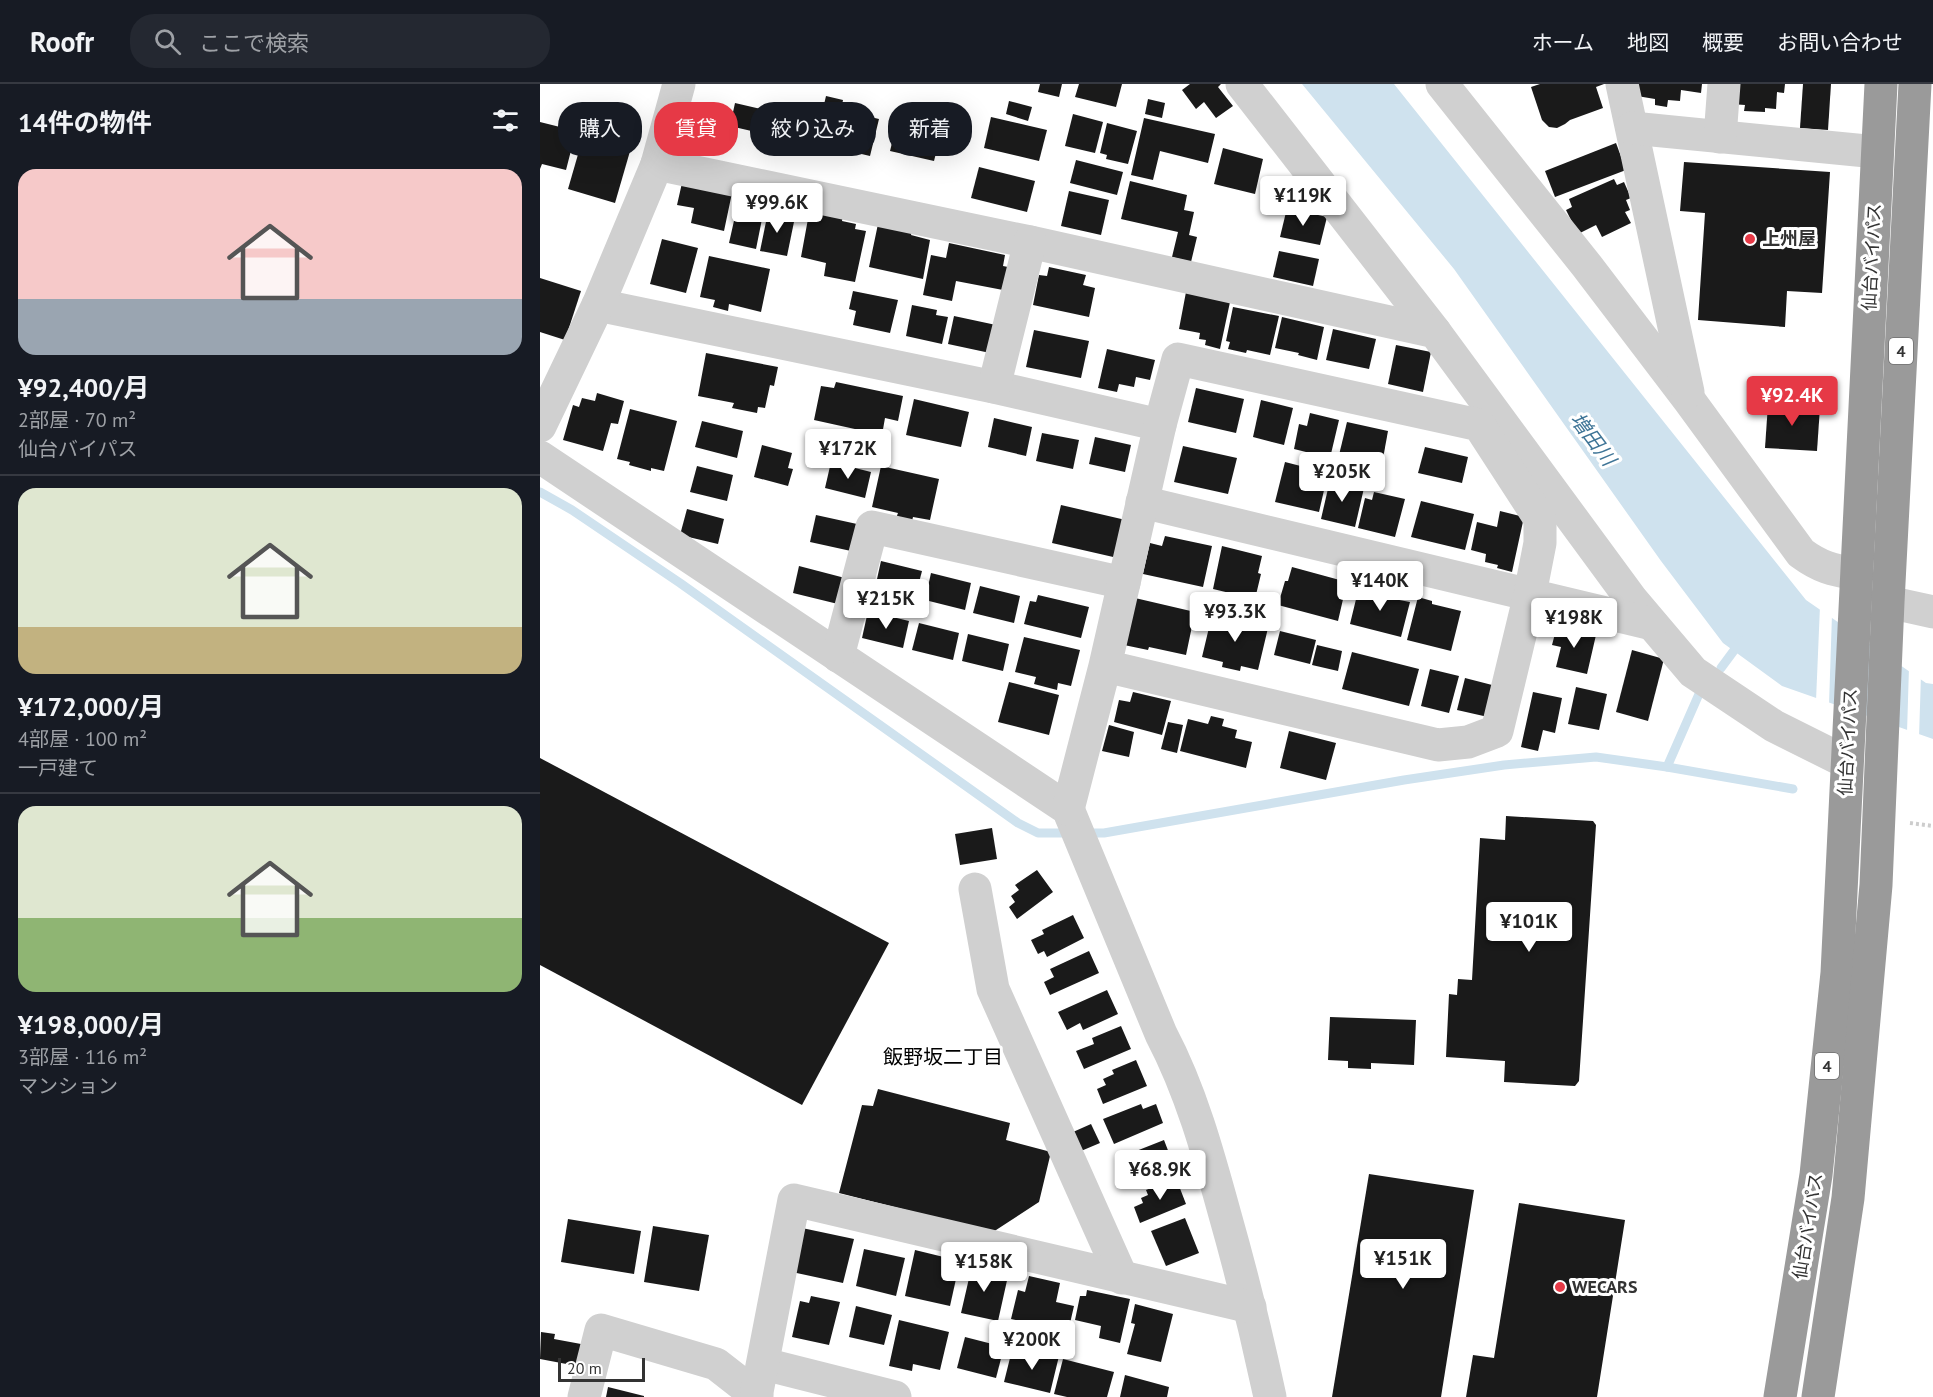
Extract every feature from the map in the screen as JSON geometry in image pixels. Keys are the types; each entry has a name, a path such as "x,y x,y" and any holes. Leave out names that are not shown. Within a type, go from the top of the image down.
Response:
{"highway":[{"name":"仙台バイパス","path":"1780,1397 1816,1175 1837,973 1881,84"},
{"name":"仙台バイパス","path":"1818,1397 1848,1198 1876,885 1881,742 1915,84"}],"street":[{"path":"540,426 598,305 657,164 679,84"},
{"path":"1242,84 1435,332 1632,600 1693,672 1774,726 1847,748"},
{"path":"1442,84 1587,266 1801,553 1816,564 1832,570 1856,574"},
{"path":"1622,84 1689,400"},
{"path":"1720,137 1724,84"},
{"path":"1632,128 1877,152"},
{"path":"657,164 1030,242 1435,332"},
{"path":"994,387 1030,242"},
{"path":"598,305 994,387 1160,425"},
{"path":"1071,815 1142,502 1160,425 1178,359 1479,425 1540,519 1539,543 1530,594 1497,731 1468,742 1438,745 1105,666"},
{"path":"540,457 1071,815 1161,1034 1177,1065 1206,1143 1234,1302 1270,1397"},
{"path":"1142,502 1652,624"},
{"path":"838,656 872,527 1124,583"},
{"path":"1888,609 1933,612"},
{"path":"975,889 993,989 1122,1278"},
{"path":"584,1397 600,1330 716,1364 756,1396 794,1200 1122,1278 1234,1302"},
{"path":"764,1364 895,1397"}],"water":[{"name":"増田川","path":"1302,84 1394,84 1806,600 1926,683 1933,684 1933,739 1782,686 1723,643 1661,561 1454,269"}],"pier":[{"path":"1820,606 1832,614 1829,705 1816,701"},
{"path":"1909,667 1921,675 1919,737 1907,733"}],"building":[{"path":"1040,84 1062,84 1059,97 1038,92"},
{"path":"1079,84 1122,84 1116,107 1075,97"},
{"path":"1190,84 1221,84 1218,87 1233,106 1216,118 1204,102 1196,109 1182,90"},
{"path":"1540,84 1604,84 1596,87 1603,108 1570,120 1557,128 1549,127 1542,120 1531,87"},
{"path":"1638,84 1702,84 1701,93 1681,90 1680,101 1668,100 1667,107 1655,105 1655,99 1637,96"},
{"path":"1733,84 1785,84 1784,93 1777,92 1776,109 1765,108 1765,112 1744,111 1745,105 1731,104"},
{"path":"1803,84 1831,84 1828,130 1800,128"},
{"path":"826,96 843,100 843,102 825,102"},
{"path":"1148,99 1165,103 1162,118 1145,114"},
{"path":"1009,101 1032,107 1028,121 1006,114"},
{"path":"738,104 750,107 750,131 738,128"},
{"path":"1073,114 1103,122 1095,153 1065,146"},
{"path":"991,117 1047,130 1039,161 984,148"},
{"path":"1144,118 1215,134 1208,163 1160,151 1153,180 1131,175"},
{"path":"540,122 558,126 558,156 570,156 566,170 542,164 540,169"},
{"path":"1107,123 1137,131 1128,164 1106,159 1107,155 1100,153"},
{"path":"1616,143 1626,170 1555,197 1545,171"},
{"path":"1223,148 1263,159 1255,194 1214,184"},
{"path":"578,156 629,156 615,203 568,189"},
{"path":"912,156 935,156 934,161"},
{"path":"1076,160 1123,172 1117,195 1070,183"},
{"path":"1684,162 1830,172 1822,293 1787,291 1785,327 1698,320 1705,213 1680,211"},
{"path":"979,167 1035,181 1027,212 971,198"},
{"path":"1614,179 1617,185 1624,182 1631,198 1626,200 1630,210 1625,212 1631,223 1602,237 1596,225 1578,234 1566,210 1572,207 1569,199"},
{"path":"1130,181 1187,195 1184,210 1194,212 1189,235 1197,237 1191,262 1172,257 1178,232 1121,219"},
{"path":"682,183 732,193 724,231 691,223 694,208 677,205"},
{"path":"1069,191 1109,200 1101,235 1061,226"},
{"path":"738,203 753,207 751,217 762,219 756,249 729,243"},
{"path":"810,208 843,215 842,221 856,224 855,229 866,231 855,282 824,276 826,263 801,257"},
{"path":"1287,208 1327,217 1320,245 1280,237"},
{"path":"768,212 795,217 787,256 760,251"},
{"path":"878,224 912,231 911,235 930,240 923,279 869,267"},
{"path":"662,239 698,248 686,293 650,284"},
{"path":"949,243 1005,255 1003,266 1008,267 1003,290 956,281 952,301 923,295 931,255 946,258"},
{"path":"1279,251 1319,259 1313,286 1273,277"},
{"path":"709,256 770,269 761,312 729,304 728,311 713,307 715,300 700,297"},
{"path":"1049,267 1086,275 1083,285 1095,288 1089,317 1033,305 1039,275 1047,276"},
{"path":"540,278 581,291 565,340 540,332"},
{"path":"853,291 898,300 890,333 853,325 856,311 849,309"},
{"path":"1186,292 1230,302 1220,349 1205,345 1206,340 1199,339 1200,333 1179,329"},
{"path":"912,305 937,310 936,315 948,317 942,344 906,336"},
{"path":"1233,307 1279,316 1270,355 1228,349 1230,342 1226,341"},
{"path":"954,316 996,325 990,353 948,344"},
{"path":"1282,317 1324,327 1317,360 1275,348"},
{"path":"1333,329 1376,339 1369,369 1326,360"},
{"path":"1034,330 1089,341 1081,378 1026,367"},
{"path":"1396,345 1431,352 1423,392 1388,384"},
{"path":"1107,349 1155,360 1150,380 1136,377 1134,387 1119,384 1117,392 1098,388"},
{"path":"706,353 778,367 774,386 770,385 765,408 758,407 757,413 732,408 734,403 698,396"},
{"path":"836,382 903,396 898,421 885,418 882,435 814,420 821,386 834,388"},
{"path":"1196,388 1244,399 1236,433 1188,422"},
{"path":"597,393 624,401 618,424 611,423 603,451 563,440 573,405 579,407 582,398 595,401"},
{"path":"914,399 969,412 961,447 906,435"},
{"path":"1261,400 1293,408 1284,445 1253,437"},
{"path":"1768,404 1820,407 1817,451 1765,448"},
{"path":"630,409 677,421 664,471 651,468 651,471 617,459"},
{"path":"1310,413 1339,420 1330,458 1294,449 1299,424 1307,426"},
{"path":"994,418 1032,427 1026,456 988,447"},
{"path":"702,421 743,431 737,458 695,447"},
{"path":"1347,422 1388,431 1382,464 1339,455"},
{"path":"1042,433 1079,440 1073,469 1036,461"},
{"path":"1095,437 1131,445 1125,472 1089,464"},
{"path":"762,445 792,453 788,468 793,469 788,486 754,477"},
{"path":"1183,446 1237,458 1228,494 1174,482"},
{"path":"1425,447 1468,457 1462,483 1418,473"},
{"path":"831,462 871,472 865,498 825,488"},
{"path":"1285,462 1328,473 1319,512 1275,502"},
{"path":"697,466 733,475 727,501 690,492"},
{"path":"881,466 939,479 930,520 913,517 912,521 896,518 898,513 872,507"},
{"path":"1330,480 1364,488 1355,527 1321,519"},
{"path":"1374,492 1405,499 1395,537 1358,528 1365,498 1372,500"},
{"path":"1421,501 1474,514 1465,550 1411,537"},
{"path":"1061,505 1130,521 1122,559 1052,543"},
{"path":"687,509 724,519 718,544 680,535"},
{"path":"1500,511 1524,517 1512,572 1485,562 1486,554 1471,550 1477,522 1497,527"},
{"path":"816,515 857,524 851,551 810,542"},
{"path":"1165,536 1212,546 1203,587 1143,574 1150,543 1162,546"},
{"path":"1222,546 1262,556 1258,573 1261,574 1255,599 1213,589"},
{"path":"881,561 922,571 915,598 875,588"},
{"path":"799,566 845,578 838,604 793,593"},
{"path":"1292,567 1347,582 1338,621 1278,605"},
{"path":"931,573 971,583 965,610 925,600"},
{"path":"980,586 1020,596 1014,623 973,613"},
{"path":"1363,587 1396,595 1394,599 1410,602 1401,637 1350,624 1358,591 1362,592"},
{"path":"1038,595 1089,607 1081,638 1024,624 1030,601 1036,602"},
{"path":"1418,597 1432,601 1432,604 1461,611 1451,651 1407,640"},
{"path":"1135,598 1195,612 1186,655 1149,647 1148,650 1124,645"},
{"path":"868,611 909,621 903,648 862,638"},
{"path":"1212,615 1268,628 1258,670 1241,666 1240,671 1222,667 1223,662 1202,657"},
{"path":"919,623 959,633 953,660 912,650"},
{"path":"1557,626 1596,635 1587,674 1556,667 1561,647 1552,645"},
{"path":"1280,631 1316,640 1310,664 1274,655"},
{"path":"968,634 1009,644 1003,671 962,661"},
{"path":"1024,637 1080,650 1071,686 1058,683 1057,690 1034,684 1036,677 1015,672"},
{"path":"1317,645 1342,651 1338,671 1312,665"},
{"path":"1632,650 1664,659 1648,721 1616,712"},
{"path":"1352,652 1419,669 1409,706 1342,689"},
{"path":"1430,669 1459,676 1449,713 1421,706"},
{"path":"1465,678 1496,686 1488,717 1457,710"},
{"path":"1009,682 1059,695 1049,735 998,722"},
{"path":"1576,687 1607,694 1599,730 1568,724"},
{"path":"1133,692 1171,701 1162,735 1114,722 1119,700 1130,702"},
{"path":"1533,692 1562,698 1555,733 1543,730 1538,751 1521,747"},
{"path":"1211,716 1224,719 1222,726 1237,730 1235,738 1252,742 1246,768 1180,751 1188,719 1208,724"},
{"path":"1168,722 1183,725 1177,753 1161,749"},
{"path":"1109,725 1134,732 1129,757 1102,751"},
{"path":"1289,731 1336,743 1326,780 1280,768"},
{"path":"540,758 889,943 802,1105 540,965"},
{"path":"1506,816 1593,821 1596,825 1579,1081 1575,1086 1504,1082 1505,1061 1446,1057 1449,994 1457,995 1458,979 1472,980 1480,838 1505,840"},
{"path":"992,828 997,859 960,865 955,834"},
{"path":"1037,870 1053,892 1017,919 1009,907 1015,902 1011,896 1019,890 1015,885"},
{"path":"1073,915 1084,938 1047,957 1044,951 1038,954 1031,940 1044,934 1042,930"},
{"path":"1089,951 1099,973 1050,995 1044,982 1054,977 1050,969"},
{"path":"1107,990 1118,1014 1083,1030 1080,1023 1067,1030 1058,1012"},
{"path":"1330,1017 1416,1020 1414,1065 1371,1063 1371,1069 1348,1068 1348,1061 1328,1060"},
{"path":"1121,1026 1131,1049 1084,1069 1076,1051 1094,1044 1092,1038"},
{"path":"1136,1060 1147,1086 1103,1104 1097,1089 1106,1085 1103,1079 1114,1074 1112,1070"},
{"path":"878,1089 1010,1123 1006,1140 1051,1152 1039,1202 993,1232 839,1193 862,1105 873,1106"},
{"path":"1141,1104 1143,1109 1156,1104 1163,1123 1114,1144 1103,1119"},
{"path":"1091,1124 1100,1143 1081,1151 1073,1132"},
{"path":"1164,1140 1174,1166 1130,1180 1121,1157"},
{"path":"1369,1174 1474,1190 1441,1397 1332,1397"},
{"path":"1176,1178 1186,1204 1140,1223 1134,1207 1143,1203 1141,1198 1148,1195 1146,1190"},
{"name":"WECARS","path":"1519,1203 1625,1220 1597,1397 1466,1397 1473,1355 1494,1358"},
{"path":"1185,1218 1199,1253 1166,1266 1151,1231"},
{"path":"568,1219 641,1231 634,1274 561,1262"},
{"path":"653,1226 709,1235 699,1291 644,1282"},
{"path":"802,1228 854,1239 843,1283 792,1272"},
{"path":"864,1249 905,1258 896,1296 856,1286"},
{"path":"915,1250 960,1261 950,1306 905,1296"},
{"path":"973,1261 990,1264 988,1272 1008,1276 998,1321 961,1313"},
{"path":"1029,1276 1060,1283 1056,1302 1074,1306 1068,1332 1011,1319 1018,1290 1025,1292"},
{"path":"1087,1290 1130,1299 1120,1343 1099,1338 1101,1326 1075,1320 1080,1296 1086,1296"},
{"path":"811,1296 840,1302 829,1345 792,1337 800,1301 809,1303"},
{"path":"1135,1304 1173,1314 1161,1362 1127,1354 1135,1324 1131,1323"},
{"path":"856,1306 892,1315 884,1345 849,1337"},
{"path":"899,1320 949,1332 940,1370 913,1364 912,1371 889,1366"},
{"path":"541,1332 555,1334 554,1339 581,1344 577,1366 540,1359"},
{"path":"965,1337 1004,1347 996,1378 957,1368"},
{"path":"1036,1350 1059,1356 1050,1393 1004,1382 1011,1354 1015,1356 1016,1352 1034,1356"},
{"path":"1063,1359 1114,1372 1107,1397 1067,1397 1054,1394"},
{"path":"1125,1375 1169,1387 1167,1397 1120,1397"},
{"path":"608,1387 644,1396 644,1397 606,1397"}],"waterway":[{"path":"540,492 572,510 680,583 1018,823 1038,833 1071,833"},
{"path":"1721,668 1741,641"},
{"path":"1085,833 1104,833 1404,780 1504,765 1596,757 1667,767 1699,694"},
{"path":"1667,767 1793,789"}],"place":[{"name":"上州屋","path":"1750,239"},
{"name":"WECARS","path":"1560,1287"}],"district":[{"name":"飯野坂二丁目","path":"943,1057"}]}
